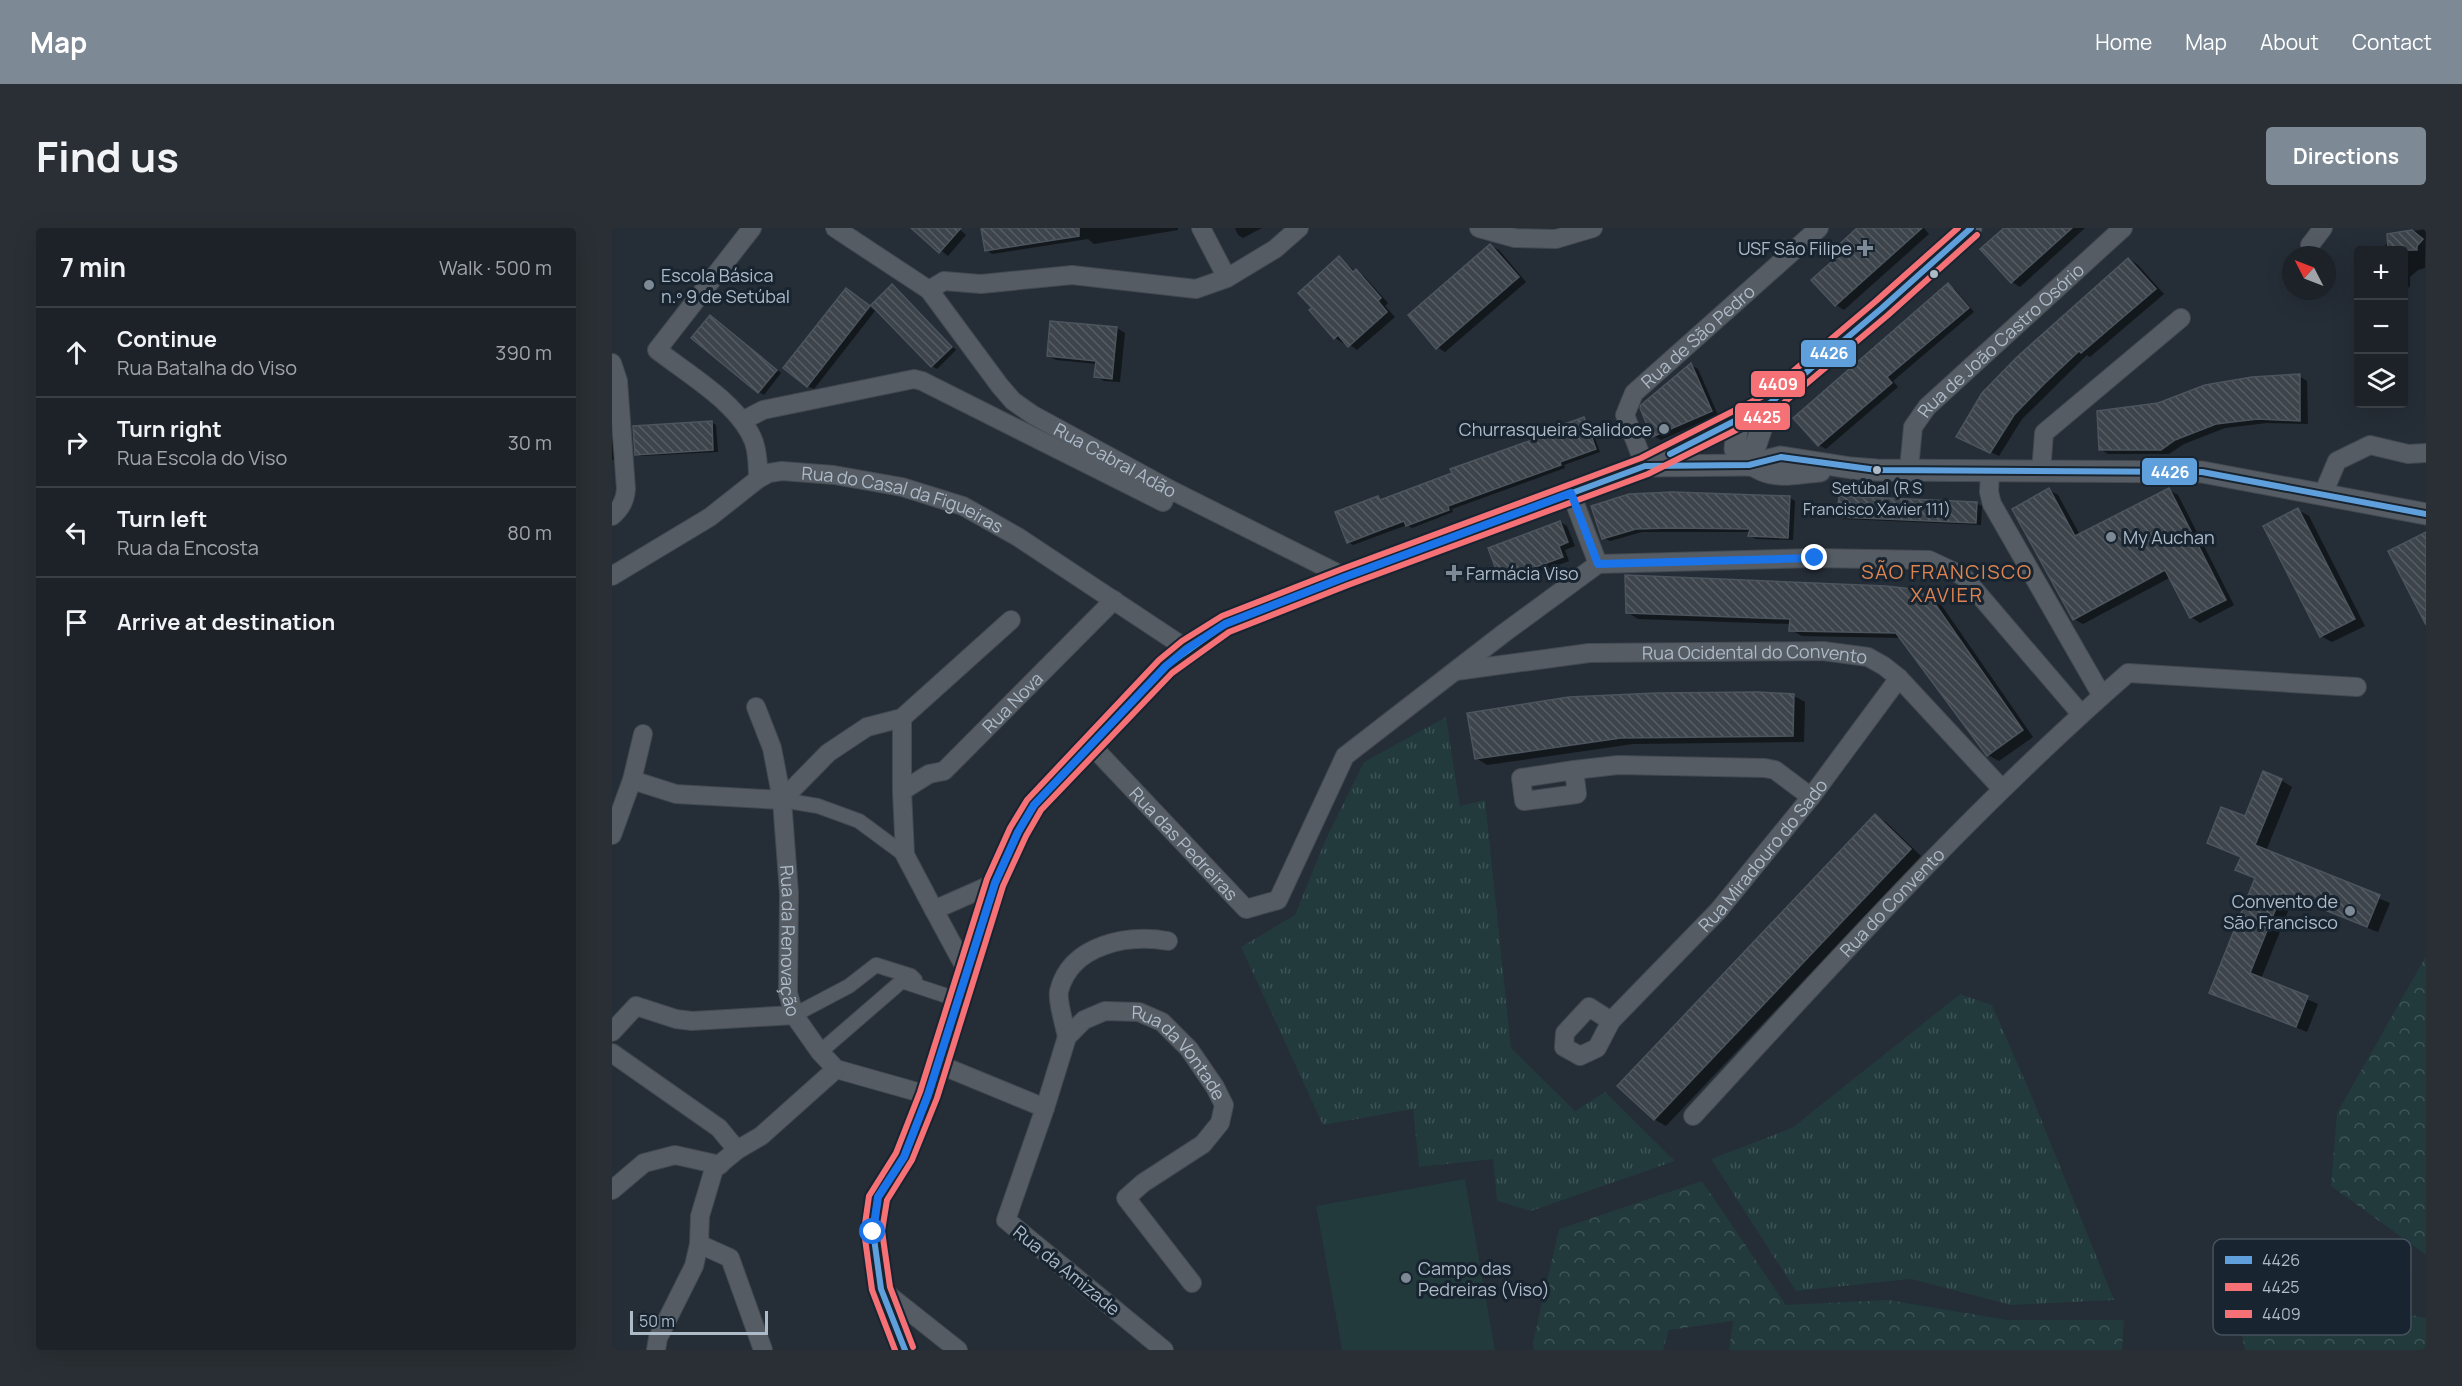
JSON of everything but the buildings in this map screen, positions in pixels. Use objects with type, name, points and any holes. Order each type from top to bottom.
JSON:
[{"type":"street","points":[[752,228],[657,350],[730,407],[742,420],[755,445],[758,479]]},
{"type":"street","points":[[835,228],[928,290],[944,281],[981,284],[1072,275],[1196,289],[1227,278],[1275,249],[1299,228]]},
{"type":"street","points":[[1201,228],[1227,278]]},
{"type":"street","points":[[1479,228],[1515,238],[1556,240],[1593,228]]},
{"type":"street","name":"Rua de São Pedro","points":[[1645,466],[1625,416],[1634,393],[1819,228]]},
{"type":"street","points":[[905,1350],[881,1289],[873,1232],[878,1197],[904,1157],[928,1095],[995,883],[1018,832],[1034,805],[1166,666],[1225,624],[1645,466],[1770,403],[1882,308],[1971,228]]},
{"type":"street","name":"Rua de João Castro Osório","points":[[1909,469],[1913,427],[1927,406],[2123,228]]},
{"type":"street","points":[[2310,245],[2323,228]]},
{"type":"street","name":"Rua Cabral Adão","points":[[928,290],[983,365],[1013,401],[1033,416],[1169,489],[1345,577]]},
{"type":"street","points":[[2041,472],[2044,433],[2181,318]]},
{"type":"street","points":[[612,363],[618,381],[626,489],[625,499],[620,509],[612,516]]},
{"type":"street","points":[[742,420],[763,410],[914,379],[1163,502],[1169,489]]},
{"type":"street","points":[[1749,465],[1770,403]]},
{"type":"street","points":[[1738,419],[1735,450],[1749,465]]},
{"type":"street","points":[[2323,494],[2337,461],[2370,445],[2408,454],[2426,453]]},
{"type":"street","points":[[1645,466],[1749,465],[1776,475],[1851,468],[1990,472],[2202,472],[2426,514]]},
{"type":"street","name":"Rua do Casal da Figueiras","points":[[612,576],[710,517],[769,473],[782,471],[834,475],[902,487],[963,506],[1018,537],[1187,649]]},
{"type":"street","points":[[1990,472],[1989,492],[1992,504],[2102,696]]},
{"type":"street","points":[[1571,493],[1598,564]]},
{"type":"street","points":[[1455,671],[1598,564],[1815,558],[1929,560],[1963,576],[2081,714]]},
{"type":"street","name":"Rua Nova","points":[[902,791],[929,774],[944,771],[1114,600]]},
{"type":"street","points":[[782,800],[828,753],[867,727],[902,718],[1011,620]]},
{"type":"street","name":"Rua Ocidental do Convento","points":[[1455,671],[1589,652],[1823,651],[1868,657],[1899,678],[2002,789]]},
{"type":"street","name":"Rua das Pedreiras","points":[[1092,746],[1246,909],[1278,900],[1345,756],[1455,671]]},
{"type":"street","name":"Rua do Convento","points":[[1693,1116],[1778,1023],[2002,789],[2128,673],[2357,687]]},
{"type":"street","name":"Rua Miradouro do Sado","points":[[1611,1021],[1718,911],[1811,797],[1899,678]]},
{"type":"street","name":"Rua da Renovação","points":[[756,708],[767,732],[782,800],[789,893],[788,993],[794,1015],[820,1052],[836,1069]]},
{"type":"street","points":[[902,718],[904,855]]},
{"type":"street","points":[[612,834],[632,780],[643,734]]},
{"type":"street","points":[[1574,770],[1618,765],[1765,768],[1775,771],[1811,797]]},
{"type":"street","points":[[632,780],[676,794],[782,800],[818,806],[859,821],[904,855],[968,973]]},
{"type":"street","points":[[934,910],[995,883]]},
{"type":"street","points":[[938,1064],[1045,1108],[1067,1037],[1059,992],[1069,969],[1092,949],[1117,941],[1148,938],[1168,941]]},
{"type":"street","points":[[612,1032],[636,1005],[676,1019],[692,1021],[794,1015],[841,990],[876,965],[911,976],[922,988]]},
{"type":"street","points":[[820,1052],[902,981],[959,1000]]},
{"type":"street","name":"Rua da Vontade","points":[[1067,1037],[1084,1020],[1105,1011],[1139,1012],[1162,1022],[1189,1049],[1215,1087],[1224,1105],[1220,1123],[1203,1144],[1143,1183],[1126,1198],[1192,1283]]},
{"type":"street","points":[[612,1053],[719,1128],[737,1150]]},
{"type":"street","points":[[656,1350],[658,1338],[694,1266],[699,1244],[700,1216],[714,1169],[737,1150],[761,1136],[836,1069],[928,1095]]},
{"type":"street","name":"Rua da Amizade","points":[[1045,1108],[1006,1220],[1164,1350]]},
{"type":"street","points":[[612,1190],[644,1163],[659,1158],[683,1155],[720,1165]]},
{"type":"street","points":[[699,1244],[730,1258],[763,1350]]},
{"type":"street","points":[[881,1289],[958,1350]]},
{"type":"green space","points":[[1446,717],[1460,806],[1485,800],[1511,1048],[1575,1111],[1605,1092],[1675,1161],[1531,1211],[1497,1201],[1493,1159],[1419,1167],[1413,1109],[1323,1125],[1241,947],[1295,915],[1325,841],[1364,762]]},
{"type":"green space","points":[[2426,956],[2426,1255],[2411,1244],[2411,1239],[2404,1239],[2331,1186],[2337,1113]]},
{"type":"green space","points":[[1960,994],[1992,1005],[2032,1097],[2114,1300],[2011,1305],[1911,1279],[1796,1291],[1711,1159],[1792,1128]]},
{"type":"green space","name":"Campo das Pedreiras (Viso)","points":[[1465,1179],[1495,1350],[1342,1350],[1316,1206]]},
{"type":"green space","points":[[1702,1181],[1786,1305],[1888,1300],[2008,1320],[2124,1320],[2122,1350],[1729,1350],[1733,1321],[1669,1330],[1663,1350],[1534,1350],[1533,1342],[1559,1229]]},
{"type":"green space","points":[[2411,1315],[2426,1318],[2426,1350],[2245,1350],[2242,1335],[2411,1335]]},
{"type":"transit line","name":"4409","points":[[895,1350],[872,1290],[864,1231],[869,1196],[896,1153],[920,1092],[987,879],[1010,828],[1027,800],[1159,660],[1182,641],[1222,616],[1641,458],[1765,395],[1958,228]]},
{"type":"transit line","name":"4426","points":[[1670,454],[1770,403],[1882,308],[1971,228]]},
{"type":"transit line","name":"4425","points":[[913,1347],[890,1287],[882,1231],[887,1200],[912,1160],[937,1098],[1003,886],[1041,810],[1172,673],[1229,632],[1348,585],[1648,474],[1774,411],[1888,315],[1977,235]]},
{"type":"transit line","name":"4426","points":[[905,1350],[881,1289],[873,1231],[878,1197],[904,1157],[928,1095],[995,883],[1018,832],[1034,805],[1166,666],[1225,624],[1645,466],[1749,465],[1781,457],[1877,470],[2202,472],[2426,514]]},
{"type":"place","name":"USF São Filipe","points":[[1865,248]]},
{"type":"place","name":"Escola Básica n.º 9 de Setúbal","points":[[649,285]]},
{"type":"place","name":"Churrasqueira Salidoce","points":[[1664,429]]},
{"type":"place","name":"Setúbal (R S Francisco Xavier 111)","points":[[1877,470]]},
{"type":"place","name":"My Auchan","points":[[2111,537]]},
{"type":"place","name":"Farmácia Viso","points":[[1454,573]]},
{"type":"place","name":"Convento de São Francisco","points":[[2350,911]]},
{"type":"place","name":"Campo das Pedreiras (Viso)","points":[[1406,1278]]},
{"type":"district","name":"SÃO FRANCISCO XAVIER","points":[[1947,582]]},
{"type":"route","points":[[873,1232],[878,1197],[904,1157],[928,1095],[995,883],[1018,832],[1034,805],[1166,666],[1187,649],[1225,624],[1571,493],[1598,564],[1815,558]]}]
